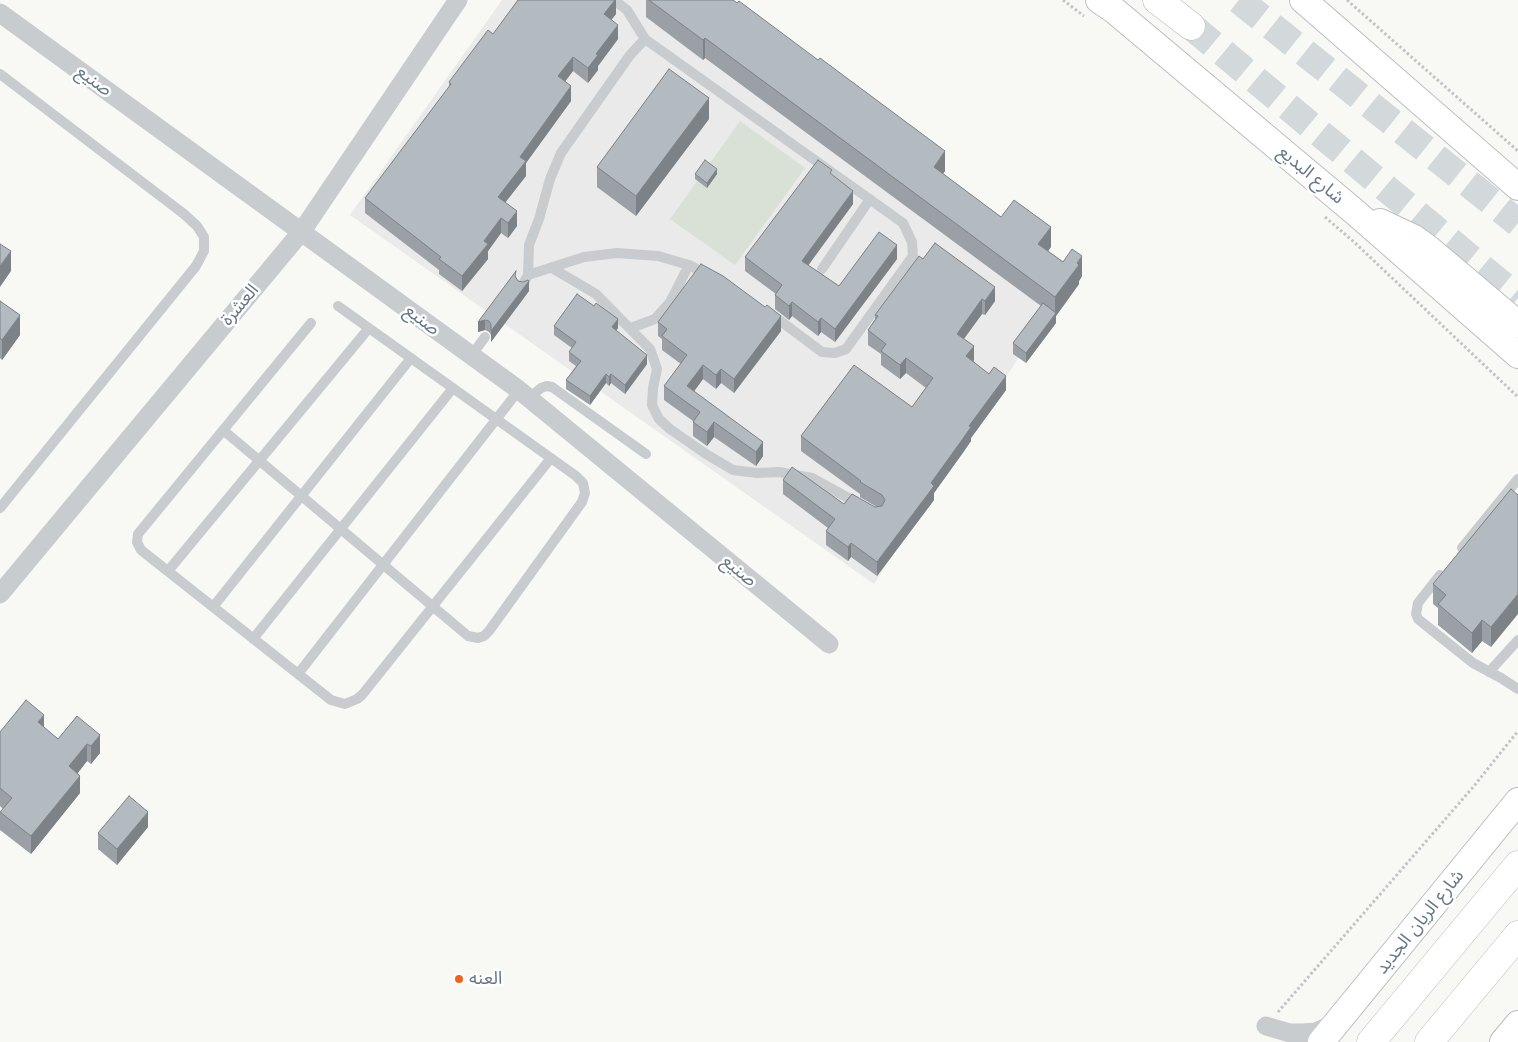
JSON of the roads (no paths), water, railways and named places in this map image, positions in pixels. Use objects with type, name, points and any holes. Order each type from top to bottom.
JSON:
[{"type":"highway","points":[[1157,0],[1191,26]]},
{"type":"highway","points":[[1371,1042],[1518,865]]},
{"type":"highway","points":[[1429,1042],[1518,935]]},
{"type":"highway","points":[[1444,1042],[1496,962]]},
{"type":"main road","points":[[1303,0],[1518,187]]},
{"type":"main road","name":"شارع البديع","points":[[1092,8],[1115,11],[1356,213],[1518,355]]},
{"type":"main road","points":[[1356,213],[1390,226],[1414,238],[1518,324]]},
{"type":"main road","name":"شارع الريان الجديد","points":[[1321,1042],[1518,801]]},
{"type":"main road","points":[[1503,1042],[1518,1024]]},
{"type":"street","name":"العشرة","points":[[0,594],[302,231],[458,0]]},
{"type":"street","name":"صنيع","points":[[0,14],[302,231],[524,394],[829,644]]},
{"type":"street","points":[[1276,1042],[1266,1026],[1284,1032],[1303,1033],[1316,1032],[1338,1022]]},
{"type":"lane","points":[[614,0],[627,10],[645,39],[903,224],[912,242],[913,256],[846,349],[835,353],[822,352],[760,306]]},
{"type":"lane","points":[[522,286],[528,275],[529,245],[539,219],[550,179],[561,153],[630,55],[645,39]]},
{"type":"lane","points":[[0,74],[184,214],[197,226],[204,237],[204,251],[196,266],[0,508]]},
{"type":"lane","points":[[822,269],[870,199]]},
{"type":"lane","points":[[528,275],[584,258],[617,253],[658,256],[689,265],[720,281]]},
{"type":"lane","points":[[631,328],[655,319],[670,302],[689,265]]},
{"type":"lane","points":[[552,268],[596,294],[650,349],[657,369],[652,404],[659,419],[670,429],[706,454],[734,470],[757,473],[779,472],[812,478],[870,510]]},
{"type":"lane","points":[[222,430],[468,636],[478,638],[484,636],[489,631],[584,498],[584,488],[580,479],[338,306]]},
{"type":"lane","points":[[311,323],[138,534],[137,542],[140,550],[331,700],[345,704],[357,700],[550,458]]},
{"type":"lane","points":[[168,571],[369,328]]},
{"type":"lane","points":[[471,356],[485,337]]},
{"type":"lane","points":[[213,607],[412,358]]},
{"type":"lane","points":[[298,674],[497,419],[524,394],[547,386],[552,387],[646,454]]},
{"type":"lane","points":[[253,639],[453,388]]},
{"type":"lane","points":[[1518,479],[1514,492],[1452,561],[1418,603],[1416,614],[1418,619],[1430,630],[1473,663],[1518,689]]},
{"type":"lane","points":[[1489,672],[1518,640]]},
{"type":"tunnel","points":[[1239,0],[1518,223]]},
{"type":"tunnel","points":[[1191,26],[1518,298]]},
{"type":"place","name":"العنه","points":[[459,979]]}]
